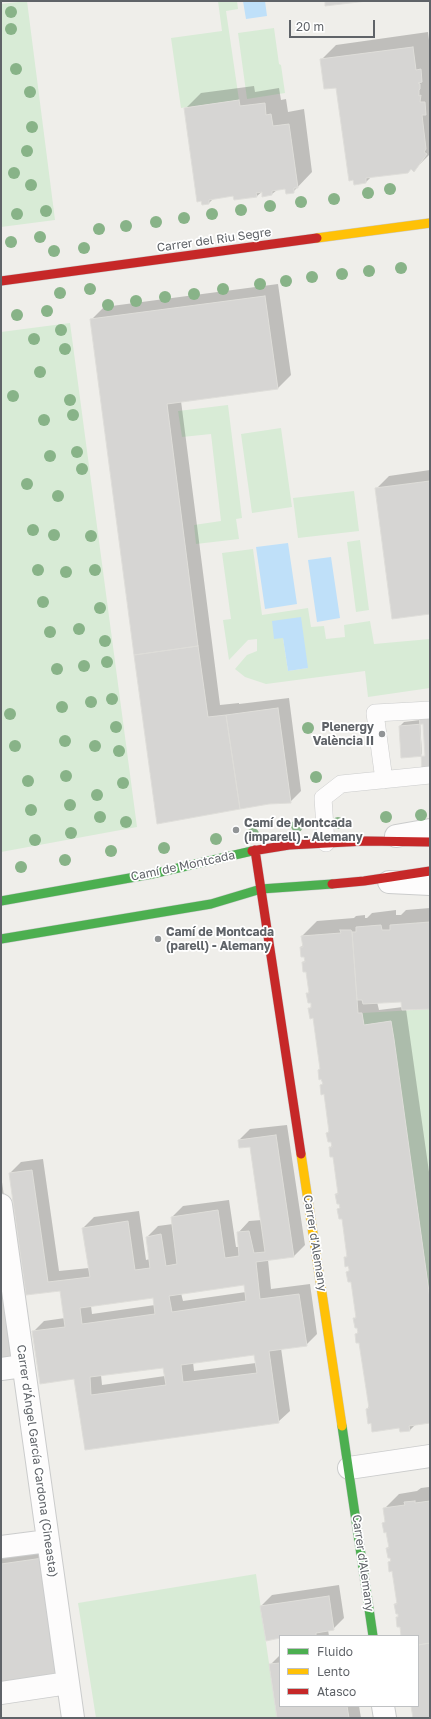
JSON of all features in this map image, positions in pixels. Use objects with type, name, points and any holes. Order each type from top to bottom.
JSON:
[{"type":"street","name":"Carrer del Riu Segre","points":[[1,281],[430,223]]},
{"type":"street","name":"Camí de Montcada","points":[[366,841],[430,830]]},
{"type":"street","name":"Camí de Montcada","points":[[1,901],[152,874],[255,850],[289,845],[366,841],[430,842]]},
{"type":"street","name":"Carrer d'Alemany","points":[[255,850],[349,1468],[373,1635]]},
{"type":"street","points":[[1,939],[211,904],[261,889],[364,881],[430,871]]},
{"type":"street","points":[[364,881],[430,884]]},
{"type":"street","name":"Carrer d'Ángel García Cardona (Cineasta)","points":[[1,1205],[73,1718]]},
{"type":"street","points":[[1,1369],[23,1366]]},
{"type":"street","points":[[349,1468],[430,1456]]},
{"type":"street","points":[[1,1547],[48,1541]]},
{"type":"street","points":[[1,1694],[68,1683]]},
{"type":"street","points":[[383,1707],[385,1718]]},
{"type":"lane","points":[[384,780],[375,713],[430,710]]},
{"type":"lane","points":[[326,843],[324,798],[341,784],[430,776]]},
{"type":"green space","points":[[27,1],[55,220],[1,227],[1,4]]},
{"type":"green space","points":[[218,1],[237,1],[238,9],[226,11],[239,100],[181,108],[171,38],[222,31]]},
{"type":"green space","points":[[274,28],[285,93],[247,99],[238,33]]},
{"type":"green space","points":[[70,323],[137,827],[1,852],[1,332]]},
{"type":"green space","points":[[228,405],[242,518],[236,519],[239,539],[196,544],[194,525],[221,521],[211,434],[182,437],[178,411]]},
{"type":"green space","points":[[281,428],[292,507],[252,513],[241,434]]},
{"type":"green space","points":[[354,491],[359,531],[298,538],[293,498]]},
{"type":"green space","points":[[360,540],[369,610],[356,612],[347,542]]},
{"type":"green space","points":[[253,549],[262,615],[308,608],[311,627],[324,626],[326,639],[345,637],[344,625],[370,621],[374,644],[430,639],[430,688],[368,697],[365,671],[266,684],[245,677],[235,669],[247,655],[257,651],[257,639],[248,640],[229,660],[223,620],[231,619],[222,553]],"holes":[[[283,638],[308,668],[288,671]]]},
{"type":"green space","points":[[430,1009],[430,1299],[391,1021],[364,1025],[362,1013]]},
{"type":"green space","points":[[256,1574],[277,1718],[96,1718],[78,1603]]},
{"type":"water","points":[[243,1],[265,1],[267,16],[246,19]]},
{"type":"water","points":[[288,543],[297,604],[265,609],[256,547]]},
{"type":"water","points":[[331,557],[340,618],[317,622],[308,560]]},
{"type":"water","points":[[301,617],[308,668],[288,671],[283,638],[274,639],[272,621]]},
{"type":"building","points":[[325,1],[367,1],[325,6]]},
{"type":"building","points":[[413,47],[416,70],[421,69],[422,82],[418,83],[420,84],[420,102],[425,102],[426,115],[422,115],[426,149],[424,152],[427,154],[414,172],[411,169],[408,173],[366,178],[366,183],[354,185],[353,180],[349,181],[336,88],[324,89],[320,59]]},
{"type":"building","points":[[239,100],[240,106],[265,103],[266,115],[271,114],[273,126],[289,124],[298,188],[294,188],[294,193],[286,194],[285,189],[272,191],[272,195],[262,197],[262,192],[256,193],[257,197],[234,200],[233,196],[209,200],[209,204],[202,205],[201,201],[197,202],[184,108]]},
{"type":"building","points":[[265,296],[278,389],[167,404],[198,646],[134,655],[90,319]]},
{"type":"building","points":[[430,481],[430,614],[392,619],[375,488]]},
{"type":"building","points":[[198,646],[208,717],[226,715],[240,809],[157,824],[134,655]]},
{"type":"building","points":[[430,707],[430,772],[422,772],[419,708]]},
{"type":"building","points":[[278,708],[291,803],[269,804],[240,809],[226,715]]},
{"type":"building","points":[[423,724],[425,756],[401,758],[399,726]]},
{"type":"building","points":[[430,922],[430,1009],[402,1010],[401,1002],[363,1004],[362,1000],[357,1000],[352,932],[356,932],[356,927],[381,925],[382,930],[390,930],[390,925]]},
{"type":"building","points":[[340,930],[351,930],[352,932],[358,1013],[362,1013],[364,1025],[391,1021],[394,1039],[430,1299],[430,1423],[409,1426],[410,1431],[400,1432],[399,1428],[372,1432],[371,1423],[368,1424],[366,1409],[369,1408],[359,1343],[356,1343],[355,1334],[358,1333],[357,1328],[355,1328],[353,1318],[356,1318],[351,1282],[348,1282],[346,1272],[349,1271],[349,1269],[348,1266],[345,1267],[344,1257],[347,1257],[342,1219],[339,1219],[337,1209],[340,1208],[339,1204],[337,1204],[335,1194],[338,1194],[333,1157],[330,1157],[329,1147],[332,1147],[331,1142],[328,1142],[326,1133],[329,1132],[324,1094],[321,1095],[320,1085],[323,1084],[321,1079],[319,1080],[318,1070],[320,1069],[313,1018],[310,1019],[308,1008],[311,1008],[311,1003],[308,1003],[306,993],[309,993],[306,972],[303,972],[302,962],[305,962],[304,957],[301,957],[300,947],[303,947],[301,936],[341,933]]},
{"type":"building","points":[[276,1135],[294,1257],[256,1262],[260,1299],[299,1294],[307,1346],[269,1351],[279,1423],[85,1450],[74,1379],[40,1384],[32,1331],[65,1327],[60,1291],[26,1295],[9,1173],[32,1170],[48,1282],[90,1277],[82,1228],[128,1221],[135,1270],[150,1268],[146,1237],[161,1234],[166,1266],[177,1264],[171,1217],[218,1210],[225,1258],[239,1256],[237,1232],[249,1231],[254,1253],[265,1252],[250,1147],[239,1148],[238,1140]],"holes":[[[244,1285],[246,1301],[172,1312],[169,1296]],[[153,1298],[155,1314],[82,1324],[80,1308]],[[254,1355],[257,1373],[183,1382],[181,1365]],[[163,1368],[166,1385],[91,1395],[90,1377]]]},
{"type":"building","points":[[1,1276],[13,1358],[1,1360]]},
{"type":"building","points":[[415,1501],[415,1503],[430,1501],[430,1643],[419,1645],[419,1635],[401,1635],[400,1627],[397,1627],[396,1617],[398,1617],[398,1614],[396,1614],[394,1604],[397,1604],[392,1571],[389,1572],[388,1562],[391,1561],[390,1558],[388,1558],[386,1548],[389,1548],[386,1532],[384,1533],[382,1523],[385,1522],[383,1508],[405,1505],[404,1502]]},
{"type":"building","points":[[43,1558],[59,1677],[1,1686],[1,1564]]},
{"type":"building","points":[[329,1596],[334,1630],[316,1633],[316,1635],[279,1635],[279,1638],[266,1641],[260,1606]]},
{"type":"building","points":[[430,1643],[430,1718],[413,1718],[411,1707],[419,1707],[419,1645]]},
{"type":"building","points":[[279,1663],[279,1707],[347,1707],[349,1718],[277,1718],[269,1664]]},
{"type":"traffic: fast","points":[[1,901],[152,874],[252,851]]},
{"type":"traffic: fast","points":[[1,939],[211,904],[261,889],[332,884]]},
{"type":"traffic: fast","points":[[342,1426],[373,1635]]},
{"type":"traffic: slow","points":[[317,238],[430,223]]},
{"type":"traffic: slow","points":[[301,1154],[342,1426]]},
{"type":"traffic: jam","points":[[1,281],[317,238]]},
{"type":"traffic: jam","points":[[252,851],[289,845],[366,841],[430,842]]},
{"type":"traffic: jam","points":[[255,850],[301,1154]]},
{"type":"traffic: jam","points":[[332,884],[364,881],[430,871]]},
{"type":"place","name":"Plenergy València II","points":[[382,734]]},
{"type":"place","name":"Camí de Montcada (imparell) - Alemany","points":[[236,830]]},
{"type":"place","name":"Camí de Montcada (parell) - Alemany","points":[[158,939]]}]
